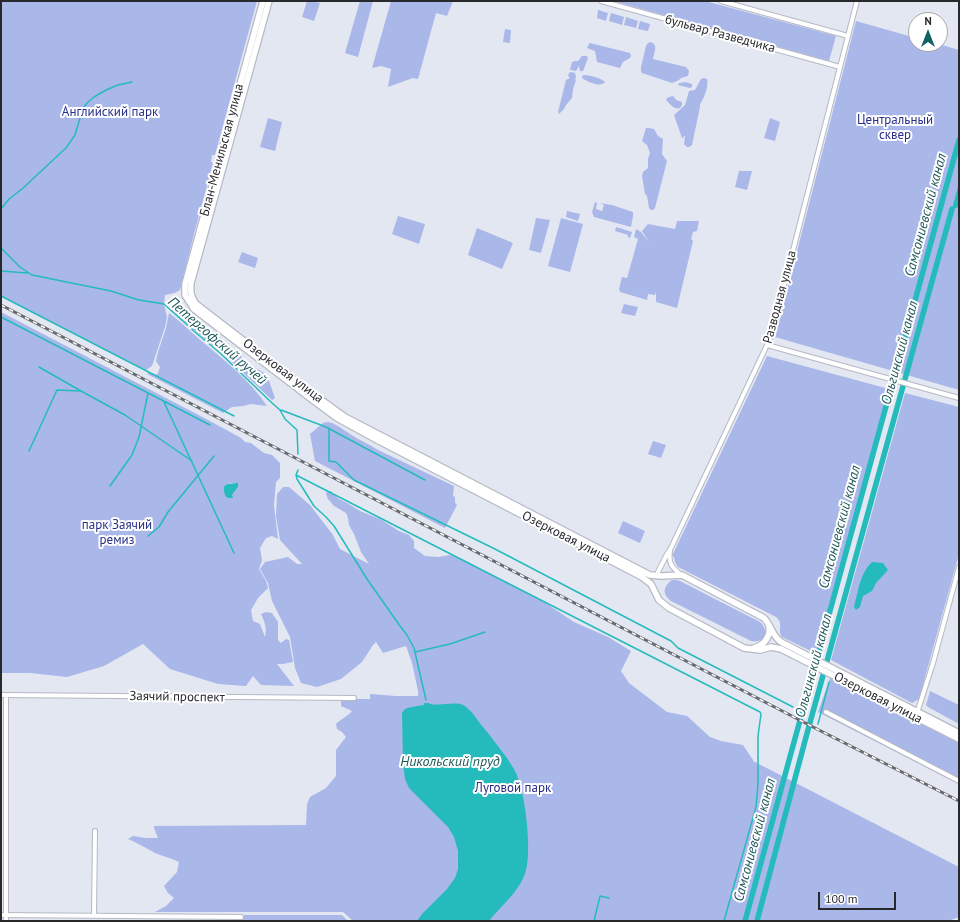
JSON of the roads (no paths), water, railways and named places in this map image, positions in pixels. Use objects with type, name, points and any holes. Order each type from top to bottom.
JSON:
[{"type":"street","name":"Блан-Менильская улица","points":[[189,298],[184,291],[185,284],[263,1]]},
{"type":"street","name":"Блан-Менильская улица","points":[[189,298],[191,283],[269,1]]},
{"type":"street","name":"бульвар Разведчика","points":[[600,1],[840,66]]},
{"type":"street","points":[[721,1],[848,36]]},
{"type":"street","name":"Разводная улица","points":[[656,576],[670,550],[768,345],[857,1]]},
{"type":"street","name":"Озерковая улица","points":[[189,298],[345,417],[650,575],[682,575]]},
{"type":"street","name":"Озерковая улица","points":[[189,298],[194,309],[204,318],[337,418],[642,577],[651,584],[659,600],[669,608],[739,646],[760,650],[768,647],[774,647],[808,659]]},
{"type":"street","points":[[768,345],[959,398]]},
{"type":"street","name":"Озерковая улица","points":[[670,550],[670,563],[682,575],[764,618],[768,622],[778,640],[808,659],[916,714],[959,739]]},
{"type":"street","points":[[916,714],[933,663],[959,566]]},
{"type":"street","points":[[651,584],[656,576]]},
{"type":"street","points":[[750,649],[766,640],[770,630],[768,622]]},
{"type":"street","name":"Заячий проспект","points":[[1,695],[354,698]]},
{"type":"street","points":[[6,695],[3,915],[6,921]]},
{"type":"street","points":[[826,712],[959,781]]},
{"type":"street","name":"Озерковая улица","points":[[916,714],[959,733]]},
{"type":"street","points":[[94,916],[95,831]]},
{"type":"street","points":[[3,915],[241,917]]},
{"type":"water","points":[[959,183],[959,207],[952,209]]},
{"type":"water","points":[[238,483],[238,487],[232,495],[233,498],[226,497],[224,490],[225,486]]},
{"type":"water","points":[[872,562],[883,563],[888,570],[876,583],[872,591],[863,596],[860,607],[856,610],[854,607],[862,577]]},
{"type":"water","name":"Никольский пруд","points":[[424,703],[456,703],[469,709],[503,753],[514,769],[518,778],[524,804],[528,833],[528,860],[526,870],[524,877],[516,891],[489,921],[417,921],[447,889],[455,878],[458,869],[458,851],[454,837],[448,827],[409,788],[405,779],[403,762],[402,713],[407,708],[424,705]]},
{"type":"waterway","points":[[1,209],[9,199],[22,189],[66,148],[75,135],[83,108],[88,102],[106,90],[118,85],[132,82]]},
{"type":"waterway","name":"Самсониевский канал","points":[[745,921],[959,140]]},
{"type":"waterway","name":"Ольгинский канал","points":[[757,921],[806,737],[952,209]]},
{"type":"waterway","name":"Петергофский ручей","points":[[1,248],[20,267],[32,275],[111,291],[139,300],[164,304],[220,353],[280,410],[285,419],[297,430],[298,454]]},
{"type":"waterway","points":[[1,271],[27,273]]},
{"type":"waterway","points":[[1,296],[234,416]]},
{"type":"waterway","points":[[1,317],[210,425]]},
{"type":"waterway","points":[[39,367],[125,415],[192,461]]},
{"type":"waterway","points":[[29,451],[57,390],[80,391]]},
{"type":"waterway","points":[[110,486],[132,455],[139,437],[148,393]]},
{"type":"waterway","points":[[164,402],[234,553]]},
{"type":"waterway","points":[[281,410],[326,427],[425,480]]},
{"type":"waterway","points":[[329,428],[329,461],[336,462],[354,480],[495,549],[671,641],[678,648],[793,707]]},
{"type":"waterway","points":[[148,536],[159,527],[168,512],[214,456]]},
{"type":"waterway","name":"Петергофский ручей","points":[[298,470],[296,475],[297,479],[314,506],[334,526],[367,579],[407,635],[414,648],[426,700]]},
{"type":"waterway","points":[[296,475],[760,712],[756,807],[724,921]]},
{"type":"waterway","points":[[415,652],[450,644],[485,632]]},
{"type":"waterway","points":[[818,724],[829,682]]},
{"type":"waterway","points":[[594,921],[600,896],[609,898]]},
{"type":"railway","points":[[1,305],[813,727],[959,801]]},
{"type":"park label","name":"Английский парк","points":[[110,112]]},
{"type":"park label","name":"Центральный сквер","points":[[895,128]]},
{"type":"park label","name":"парк Заячий ремиз","points":[[117,532]]},
{"type":"park label","name":"Луговой парк","points":[[513,788]]}]
